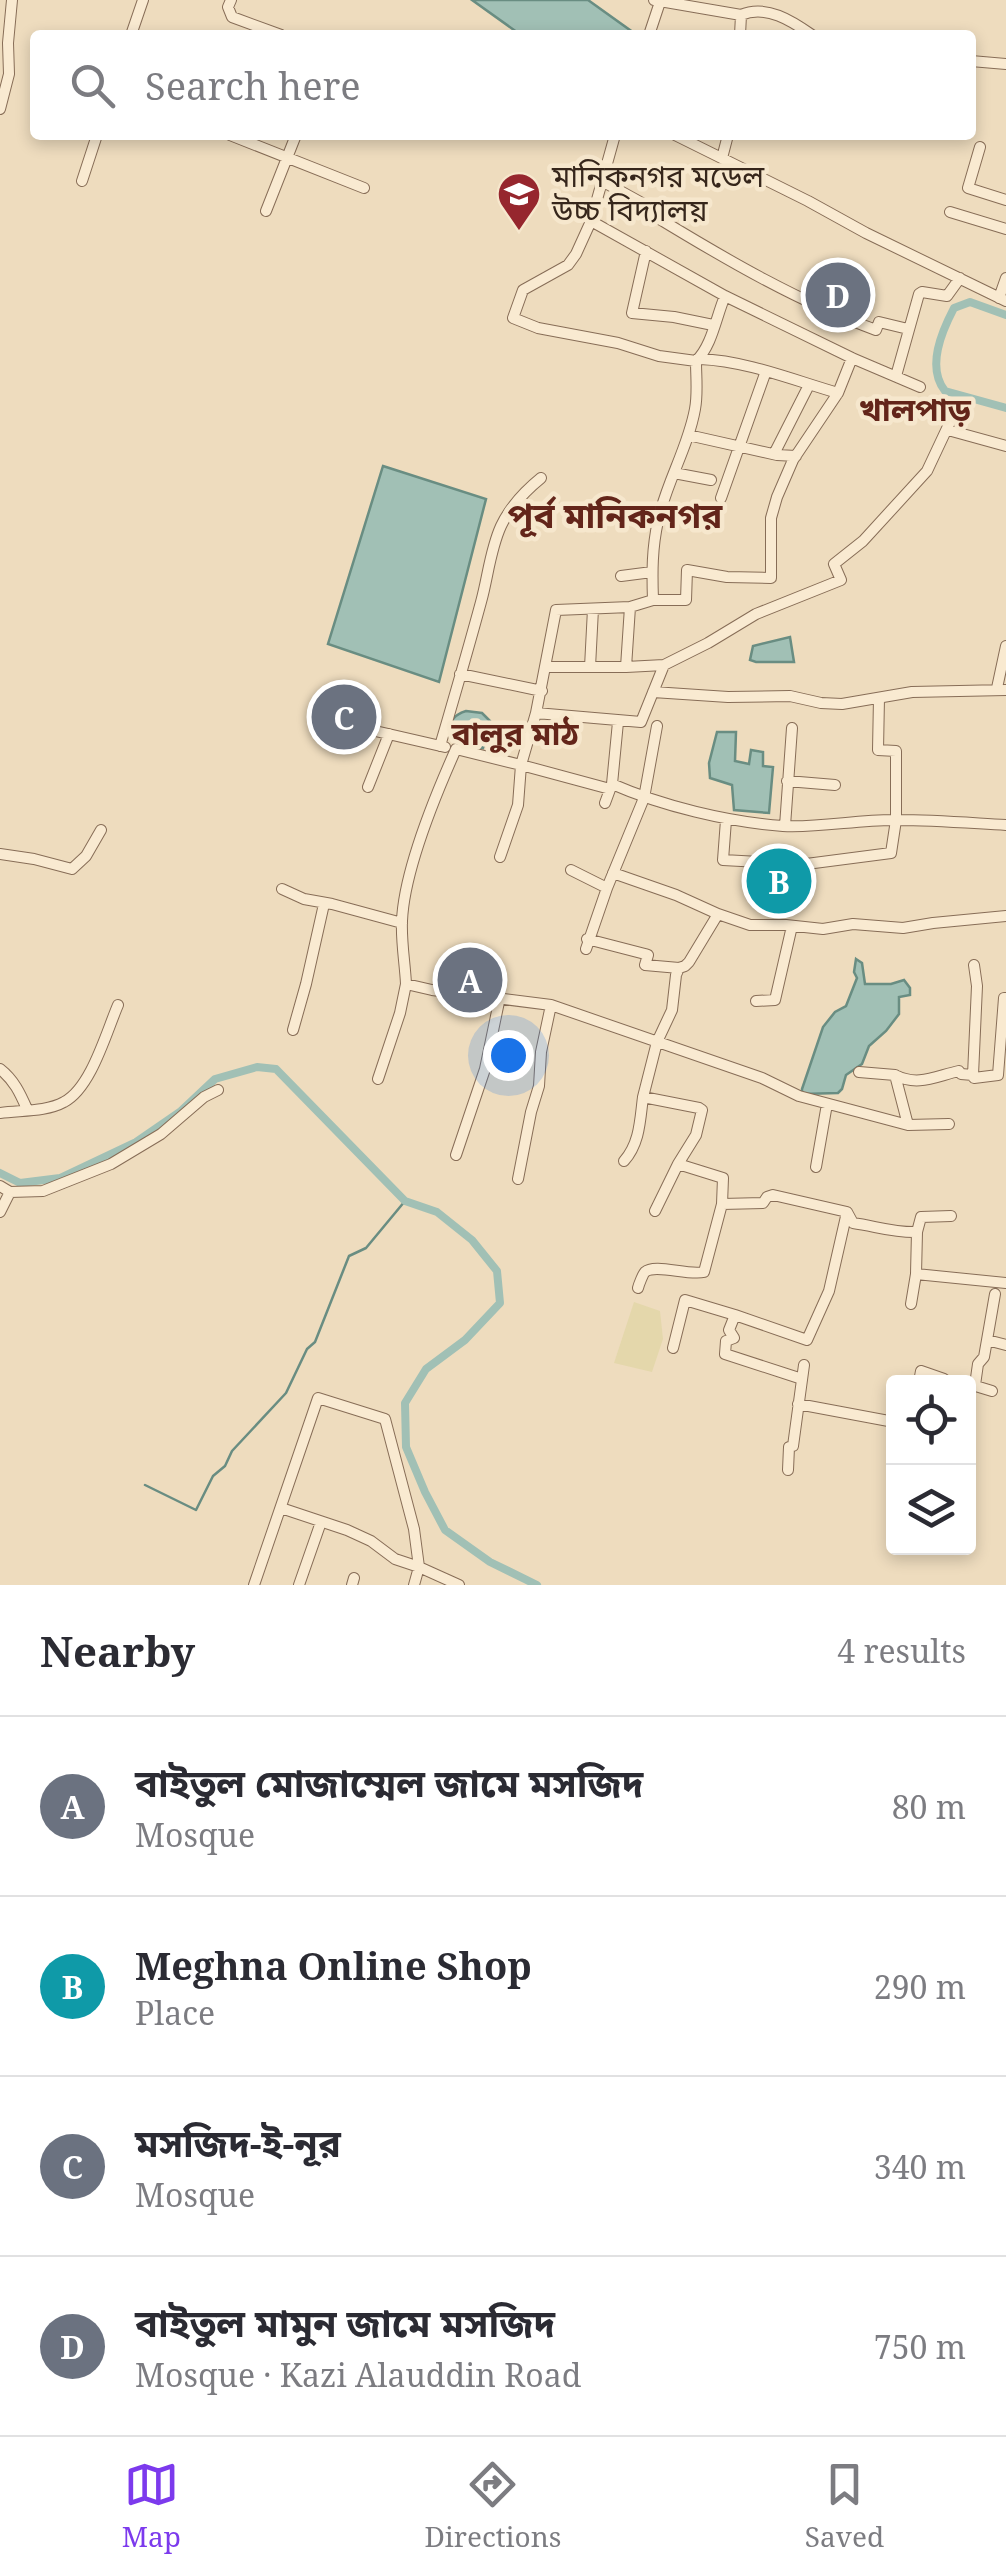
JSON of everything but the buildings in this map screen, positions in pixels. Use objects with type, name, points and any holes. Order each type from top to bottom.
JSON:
[{"type":"street","points":[[0,109],[9,74],[12,0]]},
{"type":"street","points":[[133,30],[142,0]]},
{"type":"street","points":[[231,0],[228,7],[232,17],[267,30]]},
{"type":"street","points":[[651,29],[657,1],[706,4],[742,15],[778,14],[804,30]]},
{"type":"street","points":[[740,30],[742,15]]},
{"type":"street","points":[[976,62],[1006,64]]},
{"type":"street","points":[[82,181],[94,140]]},
{"type":"street","points":[[244,140],[364,188]]},
{"type":"street","points":[[266,211],[294,140]]},
{"type":"street","points":[[613,140],[591,221],[576,254],[568,265],[523,290],[514,320],[660,356],[714,360],[766,371],[838,393]]},
{"type":"street","points":[[686,140],[1003,300],[1006,278]]},
{"type":"street","points":[[722,158],[727,140]]},
{"type":"street","points":[[980,147],[968,188],[1006,200]]},
{"type":"street","points":[[602,181],[660,212],[658,218],[725,259],[794,293],[876,330],[879,322],[908,330]]},
{"type":"street","points":[[950,212],[1006,229]]},
{"type":"street","points":[[591,221],[724,296],[920,387]]},
{"type":"street","points":[[646,251],[632,314],[713,325]]},
{"type":"street","points":[[896,376],[919,294],[947,296],[960,278]]},
{"type":"street","points":[[653,600],[651,556],[658,519],[696,407],[698,360],[724,296]]},
{"type":"street","points":[[500,857],[518,805],[521,765],[542,691],[556,610],[686,600],[687,570],[727,578],[772,578],[771,518],[796,456],[838,393],[852,358]]},
{"type":"street","points":[[721,498],[766,371]]},
{"type":"street","points":[[774,454],[809,384]]},
{"type":"street","points":[[547,667],[664,665],[756,614],[842,580],[834,564],[863,541],[926,471],[958,405]]},
{"type":"street","points":[[948,430],[1006,446]]},
{"type":"street","points":[[688,435],[796,456]]},
{"type":"street","points":[[674,473],[711,480]]},
{"type":"street","points":[[440,746],[494,545],[502,524],[527,489],[541,478]]},
{"type":"street","points":[[621,576],[652,572]]},
{"type":"street","points":[[626,667],[630,607]]},
{"type":"street","points":[[590,667],[593,609]]},
{"type":"street","points":[[652,692],[790,696],[842,704],[912,692],[1001,689],[1006,646]]},
{"type":"street","points":[[536,713],[640,722],[664,665]]},
{"type":"street","points":[[460,674],[542,691]]},
{"type":"street","points":[[726,820],[723,860],[791,866],[891,854],[896,820],[896,751],[878,750],[879,698]]},
{"type":"street","points":[[336,722],[611,787],[726,820],[785,826],[896,820],[1006,825]]},
{"type":"street","points":[[605,803],[611,787],[618,722]]},
{"type":"street","points":[[658,726],[644,798],[586,944],[646,954],[645,965],[679,968],[689,962],[718,914]]},
{"type":"street","points":[[785,826],[792,728]]},
{"type":"street","points":[[368,787],[389,734]]},
{"type":"street","points":[[378,1079],[406,984],[402,923],[405,892],[456,750]]},
{"type":"street","points":[[788,781],[835,785]]},
{"type":"street","points":[[0,854],[72,869],[86,856],[102,830]]},
{"type":"street","points":[[572,870],[607,888]]},
{"type":"street","points":[[613,873],[750,925],[823,928],[853,924],[903,928],[1006,916]]},
{"type":"street","points":[[282,889],[304,899],[402,923]]},
{"type":"street","points":[[292,1030],[324,904]]},
{"type":"street","points":[[756,1001],[774,1000],[792,926]]},
{"type":"street","points":[[972,1075],[977,986],[974,965]]},
{"type":"street","points":[[624,1161],[632,1152],[639,1131],[643,1097],[657,1042],[672,1010],[679,968]]},
{"type":"street","points":[[406,984],[551,1005],[762,1078],[799,1096],[908,1126],[949,1124]]},
{"type":"street","points":[[456,1154],[485,1069],[500,997]]},
{"type":"street","points":[[859,1072],[921,1081],[959,1072],[974,1078],[998,1075],[1006,998]]},
{"type":"street","points":[[0,1113],[65,1102],[91,1073],[118,1005]]},
{"type":"street","points":[[518,1179],[539,1086],[551,1005]]},
{"type":"street","points":[[0,1069],[19,1090],[26,1109]]},
{"type":"street","points":[[896,1075],[908,1126]]},
{"type":"street","points":[[0,1212],[5,1189],[43,1191],[111,1164],[161,1134],[204,1096],[218,1090]]},
{"type":"street","points":[[643,1097],[702,1110],[696,1135],[655,1211]]},
{"type":"street","points":[[816,1167],[827,1104]]},
{"type":"street","points":[[638,1288],[644,1274],[652,1268],[693,1275],[706,1269],[722,1204],[723,1178],[678,1164]]},
{"type":"street","points":[[722,1204],[763,1203],[773,1195],[847,1212],[853,1223],[891,1232],[917,1232]]},
{"type":"street","points":[[685,1300],[806,1340],[828,1290],[847,1212]]},
{"type":"street","points":[[911,1304],[921,1217],[951,1216]]},
{"type":"street","points":[[916,1274],[1006,1284]]},
{"type":"street","points":[[673,1348],[693,1275]]},
{"type":"street","points":[[975,1375],[984,1356],[995,1294]]},
{"type":"street","points":[[735,1315],[729,1330],[734,1338],[726,1341],[725,1354],[802,1379]]},
{"type":"street","points":[[987,1340],[1006,1345]]},
{"type":"street","points":[[788,1470],[804,1366]]},
{"type":"street","points":[[976,1385],[992,1391]]},
{"type":"street","points":[[254,1585],[318,1398],[385,1419],[414,1530],[419,1567],[414,1585]]},
{"type":"street","points":[[798,1404],[886,1420]]},
{"type":"street","points":[[281,1508],[348,1530],[395,1559],[459,1585]]},
{"type":"street","points":[[299,1585],[320,1522]]},
{"type":"shaded area","points":[[634,1302],[660,1311],[663,1339],[652,1372],[614,1363]]},
{"type":"water","points":[[472,0],[588,0],[630,30],[514,30]]},
{"type":"water","points":[[383,466],[486,499],[439,682],[328,644]]},
{"type":"water","points":[[790,637],[794,662],[750,660],[753,646]]},
{"type":"water","points":[[466,711],[482,713],[490,721],[483,748],[462,745],[450,737],[452,721]]},
{"type":"water","points":[[717,732],[736,732],[735,761],[749,764],[751,750],[763,752],[763,766],[773,767],[769,813],[734,810],[732,785],[710,778],[709,763]]},
{"type":"water","points":[[856,959],[862,963],[865,984],[904,980],[910,995],[899,997],[899,1014],[869,1046],[862,1064],[846,1075],[838,1093],[802,1094],[823,1027],[846,1006],[857,978]]},
{"type":"waterway","points":[[1006,315],[970,302],[954,308],[936,360],[945,391],[1006,408]]},
{"type":"waterway","points":[[0,1173],[20,1183],[60,1178],[136,1142],[181,1111],[215,1079],[257,1067],[276,1069],[405,1201],[437,1212],[472,1240],[497,1271],[500,1303],[465,1340],[426,1369],[405,1403],[406,1447],[445,1530],[490,1562],[537,1585]]},
{"type":"waterway","points":[[145,1485],[196,1510],[213,1476],[225,1466],[232,1451],[286,1393],[307,1349],[315,1342],[349,1256],[366,1248],[405,1201]]},
{"type":"place","name":"মানিকনগর মডেল উচ্চ বিদ্যালয়","points":[[519,232]]},
{"type":"place","name":"বাইতুল মামুন জামে মসজিদ","points":[[838,295]]},
{"type":"place","name":"মসজিদ-ই-নূর","points":[[344,717]]},
{"type":"place","name":"Meghna Online Shop","points":[[779,881]]},
{"type":"place","name":"বাইতুল মোজাম্মেল জামে মসজিদ","points":[[470,980]]},
{"type":"district","name":"খালপাড়","points":[[915,410]]},
{"type":"district","name":"পূর্ব মানিকনগর","points":[[615,516]]},
{"type":"district","name":"বালুর মাঠ","points":[[515,734]]}]
